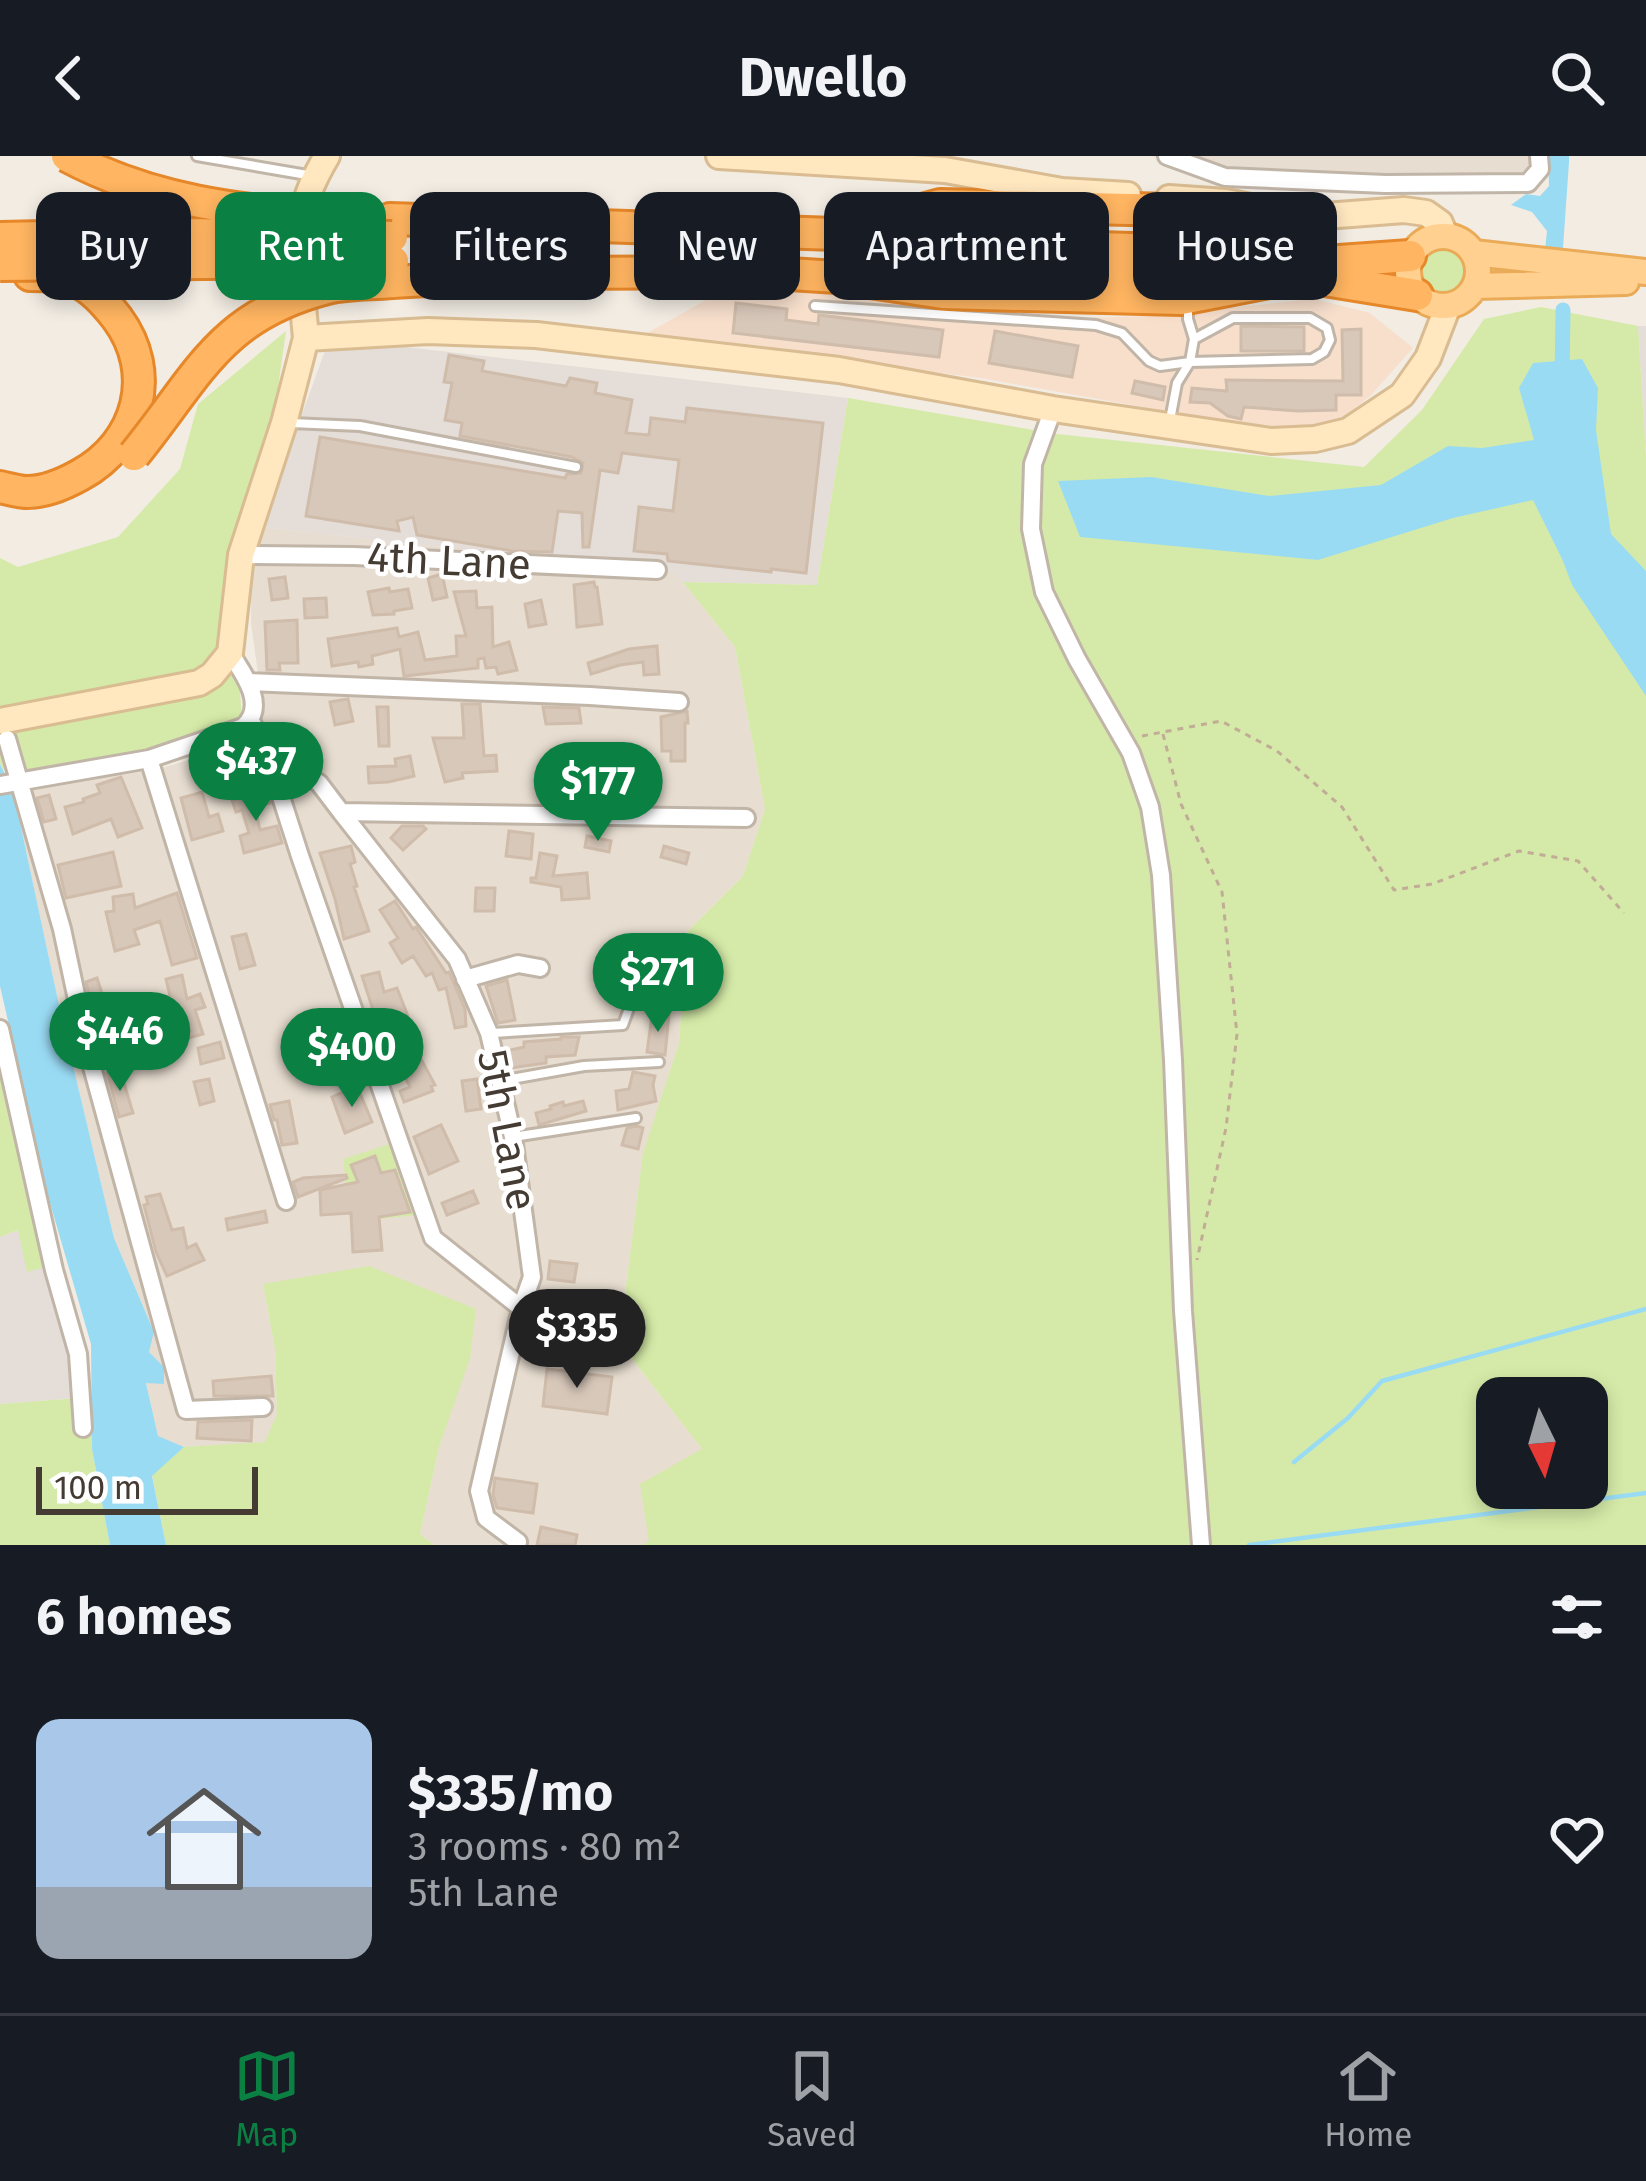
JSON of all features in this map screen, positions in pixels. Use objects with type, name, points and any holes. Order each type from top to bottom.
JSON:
[{"type":"highway","points":[[67,156],[188,202],[289,214],[392,250]]},
{"type":"highway","points":[[0,238],[178,234],[392,250],[547,273],[759,272],[838,277],[943,293],[1133,297]]},
{"type":"highway","points":[[0,270],[392,250],[824,246]]},
{"type":"highway","points":[[0,502],[21,507],[64,502],[102,484],[134,455],[186,384],[242,326],[267,309],[330,287],[392,250]]},
{"type":"highway","points":[[1337,265],[1410,256]]},
{"type":"highway","points":[[0,270],[76,281],[104,302],[128,333],[140,373],[136,409],[119,446],[91,470],[61,486],[27,492],[0,487]]},
{"type":"highway","points":[[1337,278],[1417,295]]},
{"type":"main road","points":[[1445,236],[1466,244],[1478,264],[1475,286],[1468,296],[1448,306],[1426,302],[1408,276],[1410,256],[1425,240],[1445,236]]},
{"type":"main road","points":[[1474,253],[1646,272]]},
{"type":"main road","points":[[1475,286],[1646,281]]},
{"type":"street","points":[[719,156],[945,170],[1062,191],[1226,202],[1309,215],[1404,209],[1426,213],[1439,223],[1445,236]]},
{"type":"street","points":[[1167,156],[1225,178],[1384,184],[1528,183],[1540,169],[1539,156]]},
{"type":"street","points":[[263,1407],[186,1410],[89,1056],[62,929],[8,784],[3,730],[27,716],[199,683],[230,653],[241,555],[306,338],[297,246],[303,206],[321,166]]},
{"type":"street","points":[[306,338],[428,331],[536,335],[839,370],[1169,428],[1270,441],[1315,440],[1348,431],[1402,395],[1428,358],[1448,306]]},
{"type":"street","points":[[1054,409],[1033,464],[1031,529],[1044,592],[1131,753],[1150,807],[1161,875],[1183,1311],[1201,1545]]},
{"type":"street","name":"4th Lane","points":[[241,555],[657,570]]},
{"type":"street","points":[[8,784],[149,759],[211,740],[251,721],[250,682],[230,653]]},
{"type":"street","points":[[250,682],[679,703]]},
{"type":"street","points":[[251,721],[266,750],[433,1238],[521,1308]]},
{"type":"street","name":"5th Lane","points":[[266,750],[319,783],[457,959],[489,1033],[513,1137],[532,1276],[479,1491],[485,1518],[518,1542]]},
{"type":"street","points":[[149,759],[286,1201]]},
{"type":"street","points":[[341,812],[746,818]]},
{"type":"street","points":[[465,979],[518,964],[540,968]]},
{"type":"street","points":[[0,1029],[54,1270],[78,1354],[83,1428]]},
{"type":"lane","points":[[197,156],[321,166]]},
{"type":"lane","points":[[1169,428],[1177,383],[1190,362],[1194,339],[1188,300]]},
{"type":"lane","points":[[815,306],[1096,325],[1122,333],[1149,362],[1160,366],[1312,359],[1324,352],[1330,340],[1327,328],[1310,318],[1233,318],[1194,339]]},
{"type":"lane","points":[[284,423],[359,426],[576,467]]},
{"type":"lane","points":[[489,1033],[623,1025],[645,964]]},
{"type":"lane","points":[[500,1081],[584,1066],[659,1062]]},
{"type":"lane","points":[[513,1137],[636,1118]]},
{"type":"path","points":[[1123,740],[1221,721],[1276,751],[1342,807],[1394,890],[1432,884],[1519,850],[1578,861],[1624,913]]},
{"type":"path","points":[[1162,732],[1181,804],[1222,892],[1237,1034],[1226,1128],[1194,1270]]},
{"type":"shaded area","points":[[1152,156],[1546,156],[1547,170],[1542,182],[1530,189],[1224,184]]},
{"type":"shaded area","points":[[800,292],[824,294],[824,300],[881,300],[1080,318],[1318,300],[1370,313],[1413,348],[1346,416],[1302,429],[1254,427],[981,378],[642,336],[706,300],[800,300]]},
{"type":"shaded area","points":[[1638,326],[1646,326],[1646,458]]},
{"type":"shaded area","points":[[405,347],[848,398],[817,585],[683,582],[669,569],[261,527],[325,351]]},
{"type":"shaded area","points":[[261,527],[669,569],[735,647],[765,809],[743,876],[687,932],[679,1043],[643,1154],[619,1342],[702,1449],[643,1545],[434,1545],[420,1534],[439,1447],[263,1284],[275,1349],[277,1414],[265,1443],[184,1447],[158,1437],[146,1382],[154,1332],[114,1238],[13,790],[155,770],[225,749],[256,733],[262,702],[251,623],[251,573]]},
{"type":"shaded area","points":[[18,1230],[48,1266],[71,1357],[76,1398],[0,1404],[0,1237]]},
{"type":"green space","points":[[1444,249],[1459,256],[1466,271],[1459,286],[1444,293],[1429,286],[1422,271],[1429,256]]},
{"type":"green space","points":[[1541,307],[1638,326],[1646,458],[1646,1545],[643,1545],[649,1541],[640,1484],[702,1449],[619,1342],[643,1153],[679,1043],[687,932],[743,876],[765,809],[735,647],[683,582],[817,585],[848,398],[1057,434],[1364,467],[1422,410],[1484,319]]},
{"type":"green space","points":[[286,331],[277,394],[231,570],[242,719],[144,755],[7,776],[0,763],[0,558],[18,567],[118,537],[180,469],[198,404]]},
{"type":"green space","points":[[0,1058],[48,1266],[27,1272],[18,1230],[0,1237]]},
{"type":"green space","points":[[396,1142],[417,1215],[351,1222],[343,1159]]},
{"type":"green space","points":[[369,1266],[476,1309],[470,1358],[439,1447],[420,1534],[434,1545],[166,1545],[152,1475],[184,1447],[265,1442],[277,1414],[275,1349],[263,1284]]},
{"type":"green space","points":[[92,1397],[92,1449],[110,1545],[0,1545],[0,1404]]},
{"type":"water","points":[[1548,156],[1569,156],[1569,162],[1563,248],[1545,250],[1547,231],[1532,212],[1511,205],[1526,194],[1540,196],[1549,186]]},
{"type":"water","points":[[1582,359],[1598,388],[1596,430],[1611,534],[1646,571],[1646,696],[1572,585],[1533,500],[1453,518],[1318,560],[1080,537],[1058,481],[1151,477],[1269,496],[1381,485],[1448,446],[1482,448],[1534,440],[1519,388],[1533,363]]},
{"type":"water","points":[[0,764],[13,790],[114,1238],[154,1332],[149,1352],[164,1367],[164,1384],[146,1383],[158,1436],[184,1447],[152,1476],[166,1545],[110,1545],[92,1449],[91,1344],[48,1196],[0,986]]},
{"type":"building","points":[[736,303],[787,309],[786,320],[818,324],[819,315],[943,330],[939,357],[733,333]]},
{"type":"building","points":[[1241,326],[1304,327],[1304,351],[1241,351]]},
{"type":"building","points":[[1361,329],[1361,395],[1336,395],[1336,410],[1244,407],[1241,419],[1210,403],[1190,402],[1192,388],[1227,391],[1226,380],[1343,381],[1342,330]]},
{"type":"building","points":[[995,331],[1078,346],[1072,377],[989,363]]},
{"type":"building","points":[[449,355],[484,361],[482,371],[566,386],[570,378],[597,383],[595,393],[632,400],[626,433],[649,435],[651,418],[685,422],[687,408],[823,423],[806,573],[668,561],[667,554],[634,551],[639,507],[673,511],[679,460],[622,453],[618,473],[600,470],[589,547],[583,547],[582,513],[558,511],[552,552],[513,551],[417,535],[413,517],[397,521],[399,531],[306,516],[320,437],[565,478],[581,473],[583,463],[572,457],[460,436],[462,423],[445,420],[452,383],[444,382]]},
{"type":"building","points":[[1135,381],[1165,387],[1163,400],[1132,393]]},
{"type":"building","points":[[442,574],[447,597],[433,600],[428,578]]},
{"type":"building","points":[[285,577],[288,598],[272,600],[269,579]]},
{"type":"building","points":[[594,582],[602,624],[577,627],[574,585]]},
{"type":"building","points":[[389,588],[390,592],[408,589],[412,608],[373,615],[368,592]]},
{"type":"building","points":[[476,591],[477,608],[492,607],[493,647],[509,642],[517,670],[498,674],[496,667],[486,668],[484,658],[478,659],[478,668],[404,676],[400,649],[372,656],[373,664],[332,666],[328,639],[397,628],[399,637],[418,632],[425,660],[457,656],[456,636],[466,636],[454,592]]},
{"type":"building","points":[[326,598],[327,617],[305,618],[304,599]]},
{"type":"building","points":[[541,600],[546,624],[529,627],[525,604]]},
{"type":"building","points":[[297,620],[298,663],[279,663],[280,670],[267,670],[265,622]]},
{"type":"building","points":[[657,646],[659,674],[644,675],[643,662],[591,674],[588,663],[629,649]]},
{"type":"building","points":[[348,699],[353,721],[335,725],[330,702]]},
{"type":"building","points":[[462,704],[480,704],[484,756],[496,755],[497,771],[462,773],[463,778],[445,782],[433,738],[464,738]]},
{"type":"building","points":[[377,707],[388,707],[389,746],[379,746]]},
{"type":"building","points":[[543,707],[579,708],[581,723],[546,724]]},
{"type":"building","points":[[687,711],[685,761],[671,761],[671,751],[662,751],[661,717]]},
{"type":"building","points":[[250,747],[259,769],[244,772],[239,750]]},
{"type":"building","points":[[410,756],[414,776],[369,783],[368,767],[396,766],[395,759]]},
{"type":"building","points":[[567,757],[572,770],[590,767],[591,771],[552,787],[553,795],[541,797],[538,775],[559,772],[555,763]]},
{"type":"building","points":[[121,777],[142,828],[118,837],[111,819],[73,834],[65,807],[84,802],[100,793],[97,785]]},
{"type":"building","points":[[266,791],[270,803],[255,807],[260,830],[277,826],[282,843],[244,853],[240,836],[249,833],[242,810],[236,812],[232,800]]},
{"type":"building","points":[[202,792],[209,817],[218,814],[223,831],[192,840],[181,798]]},
{"type":"building","points":[[49,795],[56,819],[44,822],[37,798]]},
{"type":"building","points":[[402,826],[426,829],[403,850],[391,838]]},
{"type":"building","points":[[509,831],[533,834],[531,859],[506,856]]},
{"type":"building","points":[[587,836],[611,841],[609,852],[585,847]]},
{"type":"building","points":[[351,846],[354,887],[369,931],[344,939],[320,853]]},
{"type":"building","points":[[664,846],[689,853],[686,864],[661,857]]},
{"type":"building","points":[[113,852],[121,886],[66,898],[58,865]]},
{"type":"building","points":[[540,853],[557,856],[553,876],[587,873],[589,898],[562,900],[561,887],[531,882]]},
{"type":"building","points":[[476,888],[495,888],[494,911],[475,911]]},
{"type":"building","points":[[177,893],[197,958],[172,965],[160,921],[134,930],[139,944],[115,951],[106,912],[114,911],[113,897],[133,894],[135,908]]},
{"type":"building","points":[[395,901],[449,972],[465,1009],[466,1026],[455,1028],[446,988],[439,990],[432,973],[426,976],[413,956],[402,963],[390,943],[398,938],[380,910]]},
{"type":"building","points":[[246,934],[255,965],[240,969],[232,937]]},
{"type":"building","points":[[379,972],[384,992],[397,988],[414,1032],[400,1037],[406,1053],[384,1058],[362,976]]},
{"type":"building","points":[[182,975],[187,999],[200,994],[205,1007],[195,1010],[203,1034],[182,1040],[180,1032],[153,1037],[145,1002],[170,996],[166,979]]},
{"type":"building","points":[[97,978],[104,1000],[91,1004],[86,982]]},
{"type":"building","points":[[507,980],[515,1020],[498,1023],[486,986]]},
{"type":"building","points":[[669,1015],[665,1055],[647,1052],[652,1016]]},
{"type":"building","points":[[579,1037],[575,1055],[546,1057],[546,1063],[510,1068],[506,1051],[524,1047],[524,1042]]},
{"type":"building","points":[[220,1042],[224,1058],[201,1064],[198,1048]]},
{"type":"building","points":[[421,1059],[435,1085],[433,1091],[404,1102],[400,1091],[410,1087],[401,1069]]},
{"type":"building","points":[[120,1070],[133,1113],[119,1117],[107,1073]]},
{"type":"building","points":[[633,1072],[655,1076],[656,1101],[618,1110],[616,1091],[629,1089]]},
{"type":"building","points":[[209,1079],[214,1101],[200,1105],[194,1082]]},
{"type":"building","points":[[477,1079],[481,1109],[466,1111],[462,1081]]},
{"type":"building","points":[[357,1086],[372,1122],[345,1133],[332,1097]]},
{"type":"building","points":[[289,1101],[297,1143],[282,1145],[270,1105]]},
{"type":"building","points":[[583,1101],[586,1111],[539,1125],[536,1113],[563,1102],[564,1106]]},
{"type":"building","points":[[441,1125],[458,1161],[429,1174],[414,1137]]},
{"type":"building","points":[[627,1128],[643,1128],[638,1149],[622,1145]]},
{"type":"building","points":[[375,1156],[381,1173],[395,1170],[410,1212],[379,1217],[382,1250],[353,1252],[351,1213],[321,1215],[320,1190],[358,1182],[351,1165]]},
{"type":"building","points":[[346,1175],[298,1197],[293,1182],[303,1178]]},
{"type":"building","points":[[473,1191],[478,1203],[447,1215],[442,1203]]},
{"type":"building","points":[[160,1194],[172,1230],[183,1228],[187,1248],[196,1244],[204,1260],[167,1276],[144,1205],[148,1204],[146,1197]]},
{"type":"building","points":[[265,1211],[267,1222],[228,1230],[226,1219]]},
{"type":"building","points":[[550,1261],[577,1264],[574,1282],[548,1279]]},
{"type":"building","points":[[575,1296],[592,1302],[583,1330],[566,1325]]},
{"type":"building","points":[[547,1369],[612,1377],[607,1414],[543,1406]]},
{"type":"building","points":[[271,1376],[273,1396],[214,1396],[213,1381]]},
{"type":"building","points":[[252,1420],[251,1441],[197,1438],[198,1422]]},
{"type":"building","points":[[495,1478],[537,1484],[533,1513],[497,1508]]},
{"type":"building","points":[[541,1527],[577,1535],[575,1545],[537,1545]]},
{"type":"waterway","points":[[1562,379],[1563,310]]},
{"type":"waterway","points":[[1294,1462],[1348,1418],[1382,1381],[1646,1309]]},
{"type":"waterway","points":[[1249,1545],[1646,1493]]}]
